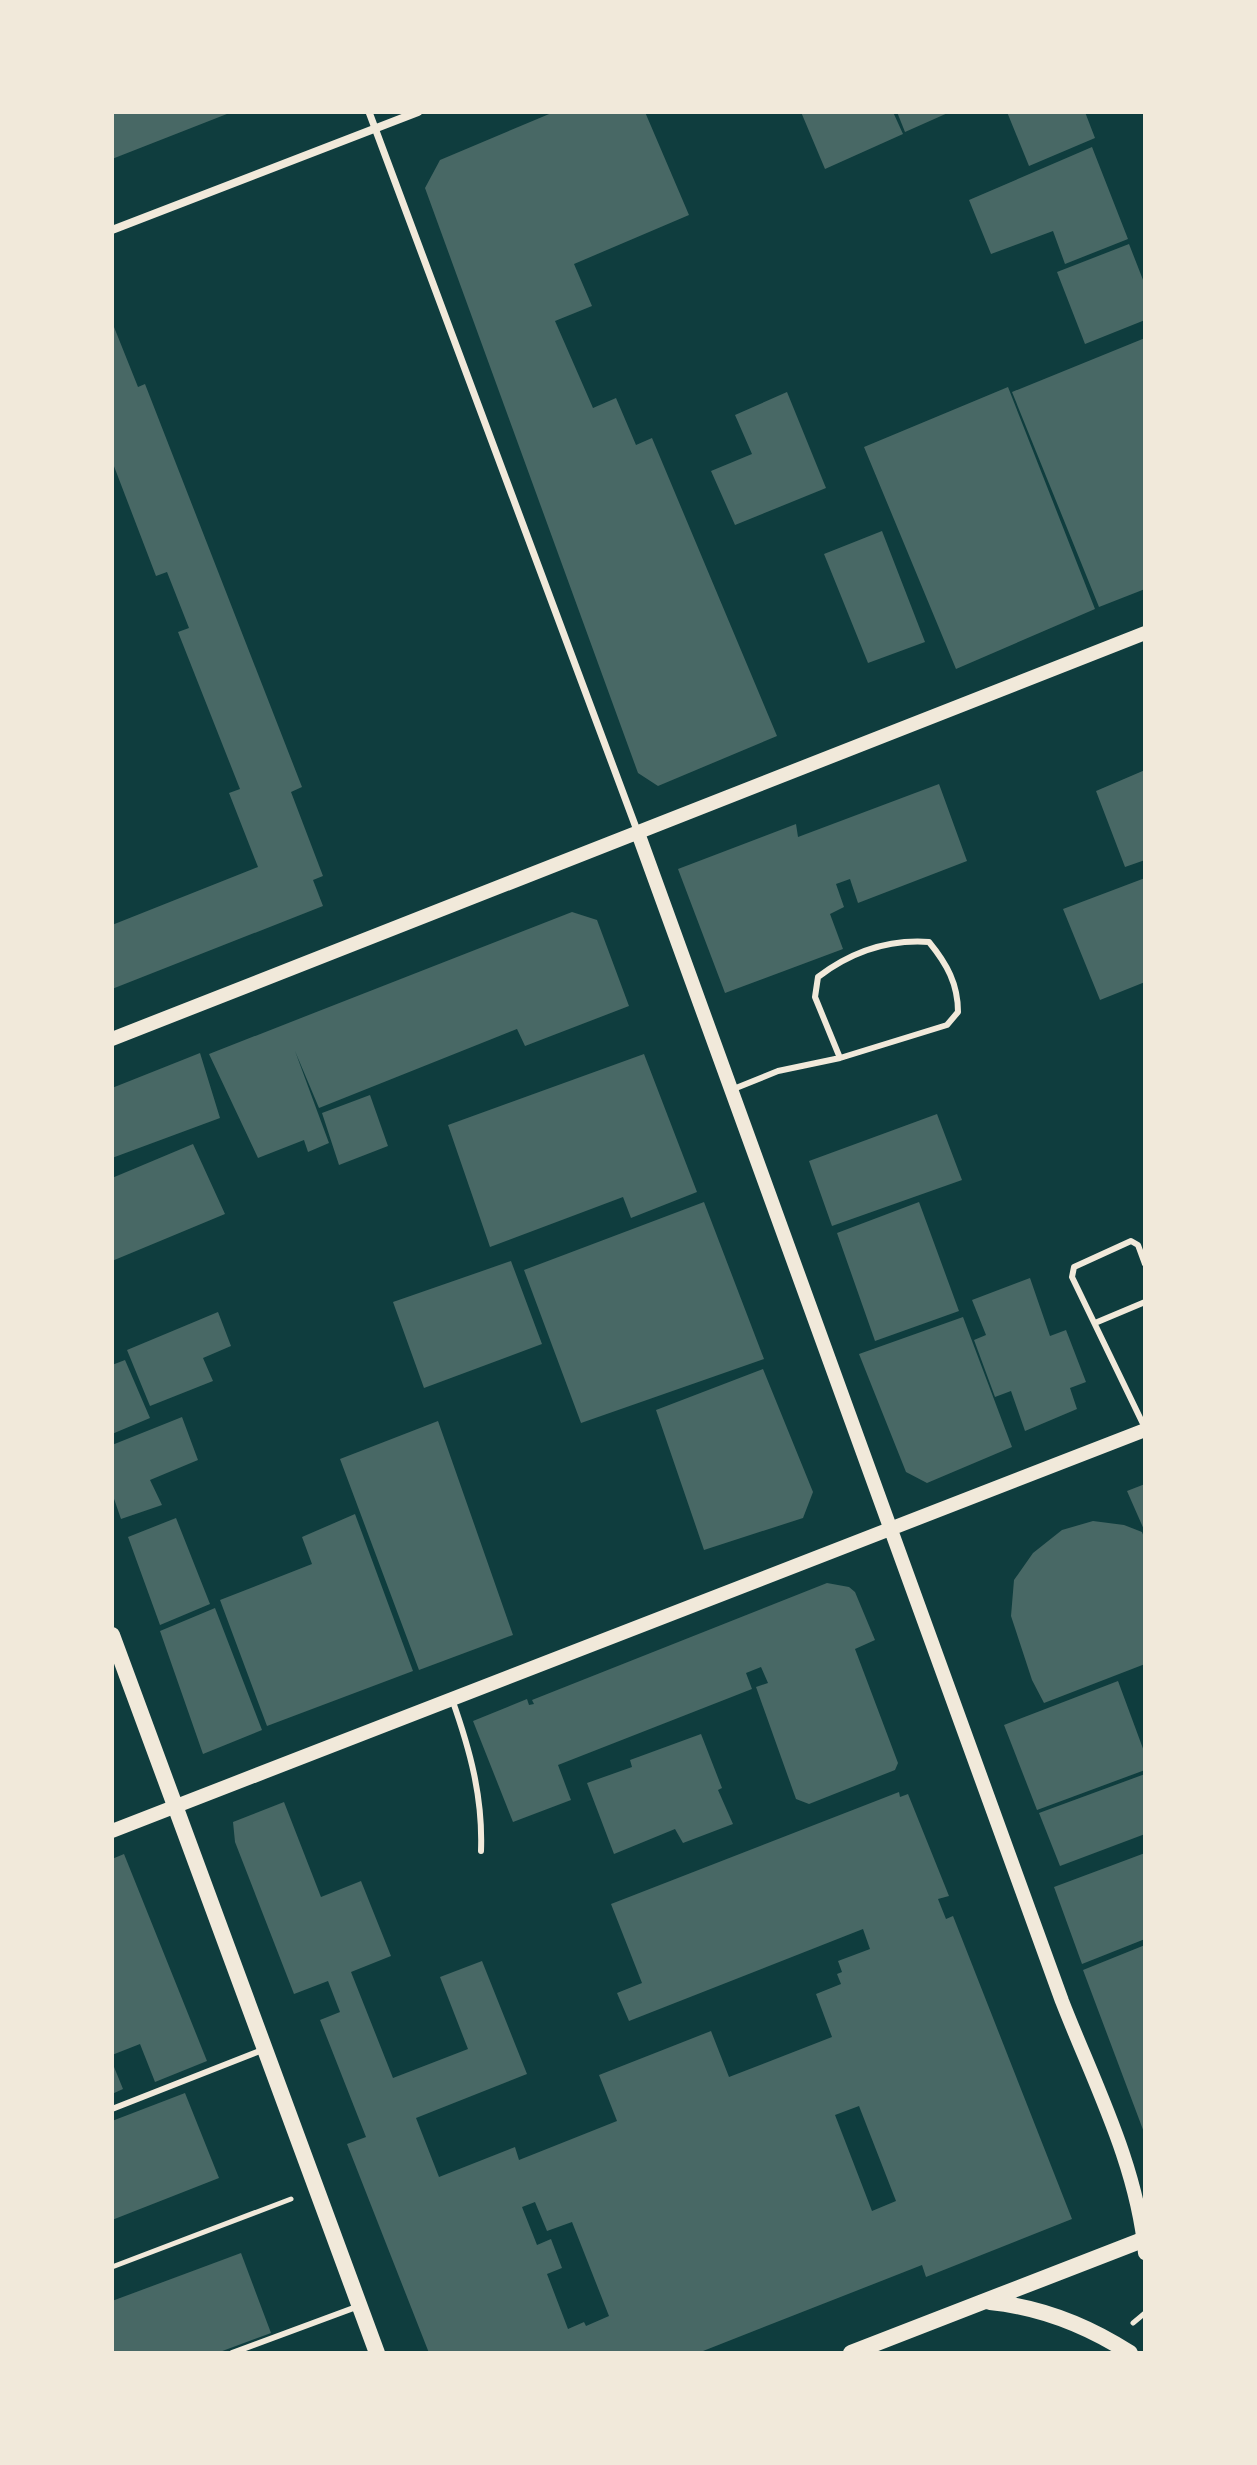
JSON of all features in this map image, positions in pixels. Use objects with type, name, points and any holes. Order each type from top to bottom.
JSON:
[{"type":"main road","points":[[112,1635],[377,2353]]},
{"type":"main road","points":[[851,2353],[1145,2244]]},
{"type":"main road","points":[[984,2302],[1040,2311],[1111,2340],[1130,2353]]},
{"type":"street","points":[[369,112],[638,833],[1062,2001],[1131,2177],[1145,2244]]},
{"type":"street","points":[[112,230],[418,112]]},
{"type":"street","points":[[112,1039],[1145,633]]},
{"type":"street","points":[[112,1831],[1145,1429]]},
{"type":"lane","points":[[731,1090],[778,1071],[840,1058],[947,1025],[958,1012],[958,994],[946,963],[929,942],[902,940],[868,950],[837,963],[818,977],[815,997],[840,1058]]},
{"type":"lane","points":[[1145,1264],[1138,1245],[1131,1241],[1074,1267],[1072,1277],[1145,1429]]},
{"type":"lane","points":[[1095,1323],[1145,1302]]},
{"type":"lane","points":[[452,1699],[472,1757],[480,1797],[481,1851]]},
{"type":"lane","points":[[112,2109],[266,2049]]},
{"type":"lane","points":[[232,2353],[359,2306]]},
{"type":"path","points":[[112,2267],[314,2188]]},
{"type":"building","points":[[112,112],[232,112],[112,159]]},
{"type":"building","points":[[554,112],[645,112],[689,215],[574,264],[592,306],[555,321],[593,408],[616,398],[636,445],[652,438],[777,736],[658,786],[638,773],[425,188],[440,160]]},
{"type":"building","points":[[801,112],[893,112],[903,134],[825,169]]},
{"type":"building","points":[[897,112],[950,112],[905,132]]},
{"type":"building","points":[[1007,112],[1085,112],[1095,138],[1029,166]]},
{"type":"building","points":[[1092,147],[1128,239],[1065,264],[1053,231],[991,254],[969,200]]},
{"type":"building","points":[[1129,244],[1145,285],[1145,320],[1085,344],[1057,272]]},
{"type":"building","points":[[112,322],[138,387],[145,384],[302,787],[291,792],[323,876],[313,880],[323,906],[112,989],[112,925],[258,867],[229,793],[240,789],[178,632],[189,628],[167,572],[156,576],[112,461]]},
{"type":"building","points":[[1145,338],[1145,589],[1099,607],[1012,392]]},
{"type":"building","points":[[1008,387],[1095,609],[956,669],[864,447]]},
{"type":"building","points":[[787,392],[826,488],[735,525],[711,471],[752,454],[735,415]]},
{"type":"building","points":[[882,531],[925,642],[868,663],[824,554]]},
{"type":"building","points":[[1145,770],[1145,860],[1125,867],[1096,791]]},
{"type":"building","points":[[939,784],[967,861],[858,903],[850,879],[836,884],[844,907],[830,914],[843,949],[725,993],[678,869],[796,824],[798,837]]},
{"type":"building","points":[[1145,878],[1145,982],[1100,1000],[1063,909]]},
{"type":"building","points":[[572,912],[597,920],[629,1006],[525,1046],[517,1029],[319,1108],[295,1051],[329,1143],[308,1152],[304,1140],[258,1158],[209,1054]]},
{"type":"building","points":[[200,1053],[220,1118],[112,1158],[112,1088]]},
{"type":"building","points":[[644,1054],[697,1192],[631,1218],[623,1197],[490,1247],[448,1125]]},
{"type":"building","points":[[370,1095],[388,1146],[339,1165],[322,1113]]},
{"type":"building","points":[[937,1114],[962,1180],[832,1226],[809,1161]]},
{"type":"building","points":[[193,1144],[225,1214],[112,1261],[112,1178]]},
{"type":"building","points":[[704,1202],[764,1359],[581,1423],[524,1270]]},
{"type":"building","points":[[919,1202],[959,1311],[875,1341],[837,1233]]},
{"type":"building","points":[[511,1261],[542,1344],[424,1388],[393,1302]]},
{"type":"building","points":[[1030,1278],[1050,1336],[1066,1330],[1086,1382],[1070,1388],[1077,1409],[1025,1431],[1011,1391],[995,1397],[974,1340],[986,1335],[972,1300]]},
{"type":"building","points":[[218,1312],[231,1346],[203,1358],[213,1381],[150,1406],[127,1350]]},
{"type":"building","points":[[963,1317],[1012,1447],[927,1483],[906,1472],[859,1354]]},
{"type":"building","points":[[125,1360],[150,1418],[112,1434],[112,1365]]},
{"type":"building","points":[[763,1369],[813,1492],[803,1518],[704,1550],[656,1410]]},
{"type":"building","points":[[182,1417],[198,1460],[150,1480],[162,1505],[121,1519],[112,1493],[112,1445]]},
{"type":"building","points":[[438,1421],[513,1635],[419,1670],[340,1459]]},
{"type":"building","points":[[1145,1484],[1145,1532],[1127,1491]]},
{"type":"building","points":[[355,1514],[413,1671],[267,1726],[220,1600],[312,1564],[302,1537]]},
{"type":"building","points":[[176,1518],[210,1604],[160,1625],[128,1537]]},
{"type":"building","points":[[1093,1521],[1124,1525],[1142,1532],[1145,1540],[1145,1664],[1044,1703],[1032,1680],[1011,1616],[1014,1580],[1033,1553],[1062,1530]]},
{"type":"building","points":[[827,1583],[849,1587],[855,1592],[875,1640],[855,1649],[898,1763],[895,1770],[809,1804],[796,1799],[756,1687],[768,1683],[761,1667],[746,1673],[752,1689],[558,1765],[571,1800],[513,1822],[473,1721],[527,1699],[529,1705],[534,1704],[532,1700]]},
{"type":"building","points":[[215,1608],[262,1730],[203,1754],[160,1631]]},
{"type":"building","points":[[1118,1681],[1145,1754],[1145,1770],[1037,1810],[1004,1725]]},
{"type":"building","points":[[701,1734],[722,1788],[718,1790],[733,1824],[683,1843],[675,1829],[614,1854],[587,1783],[632,1767],[630,1760]]},
{"type":"building","points":[[1145,1774],[1145,1834],[1060,1866],[1039,1813]]},
{"type":"building","points":[[899,1792],[900,1797],[908,1794],[949,1896],[938,1899],[946,1919],[953,1916],[1072,2219],[926,2277],[922,2265],[698,2353],[429,2353],[347,2144],[366,2137],[320,2020],[340,2012],[328,1981],[294,1994],[235,1842],[233,1822],[284,1802],[321,1897],[361,1881],[391,1956],[351,1972],[393,2078],[468,2049],[440,1977],[482,1961],[527,2074],[416,2118],[439,2177],[515,2147],[519,2160],[617,2121],[599,2075],[711,2031],[729,2077],[832,2037],[816,1994],[841,1984],[837,1974],[842,1972],[838,1961],[870,1949],[863,1929],[629,2021],[617,1993],[642,1983],[611,1904]],"holes":[[[859,2106],[896,2201],[872,2211],[835,2115]],[[535,2202],[547,2231],[572,2222],[609,2316],[586,2326],[584,2322],[568,2329],[547,2274],[562,2268],[551,2239],[537,2245],[522,2207]]]},
{"type":"building","points":[[1145,1853],[1145,1939],[1082,1964],[1054,1887]]},
{"type":"building","points":[[124,1854],[207,2061],[155,2082],[140,2044],[112,2055],[112,1859]]},
{"type":"building","points":[[1145,1945],[1145,2135],[1083,1970]]},
{"type":"building","points":[[112,2062],[123,2089],[112,2094]]},
{"type":"building","points":[[185,2093],[219,2178],[112,2220],[112,2121]]},
{"type":"building","points":[[241,2253],[271,2333],[217,2353],[112,2353],[112,2301]]}]
